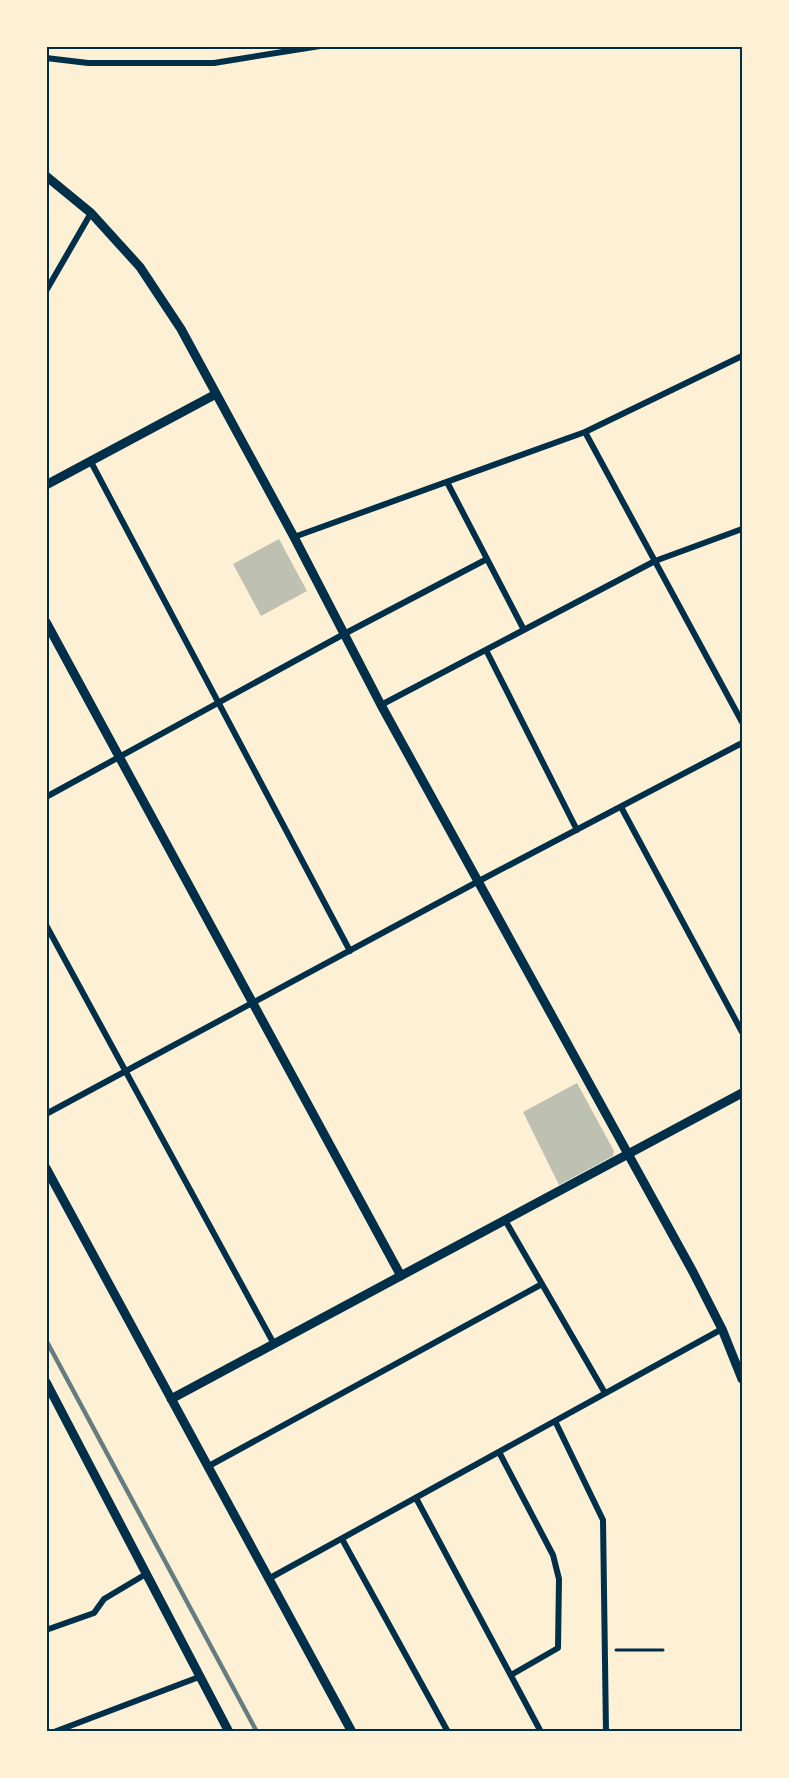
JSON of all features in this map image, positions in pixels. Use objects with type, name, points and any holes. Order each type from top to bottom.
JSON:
[{"type":"street","points":[[46,58],[88,63],[214,63],[273,50],[320,46]]},
{"type":"street","points":[[46,176],[91,213],[140,267],[180,329],[294,537],[381,705],[477,882],[556,1020],[722,1329],[742,1379]]},
{"type":"street","points":[[46,291],[91,213]]},
{"type":"street","points":[[294,537],[585,432],[742,356]]},
{"type":"street","points":[[46,485],[216,394]]},
{"type":"street","points":[[585,432],[742,722]]},
{"type":"street","points":[[91,462],[350,951]]},
{"type":"street","points":[[447,482],[524,630]]},
{"type":"street","points":[[381,705],[655,561],[742,529]]},
{"type":"street","points":[[46,797],[344,634],[488,559]]},
{"type":"street","points":[[46,622],[401,1276]]},
{"type":"street","points":[[486,650],[578,830]]},
{"type":"street","points":[[46,1114],[477,882],[742,743]]},
{"type":"street","points":[[621,807],[742,1032]]},
{"type":"street","points":[[46,925],[274,1344]]},
{"type":"street","points":[[171,1399],[742,1093]]},
{"type":"street","points":[[48,1174],[352,1731]]},
{"type":"street","points":[[505,1220],[605,1394]]},
{"type":"street","points":[[207,1467],[542,1284]]},
{"type":"street","points":[[270,1578],[722,1329]]},
{"type":"street","points":[[46,1382],[229,1731]]},
{"type":"street","points":[[555,1421],[603,1520],[606,1731]]},
{"type":"street","points":[[499,1452],[553,1555],[559,1579],[558,1648],[511,1675]]},
{"type":"street","points":[[416,1498],[541,1731]]},
{"type":"street","points":[[342,1539],[448,1731]]},
{"type":"street","points":[[46,1630],[94,1613],[104,1599],[146,1574]]},
{"type":"street","points":[[54,1731],[199,1677]]},
{"type":"path","points":[[605,1650],[663,1650]]},
{"type":"building","points":[[279,539],[307,591],[261,616],[233,564]]},
{"type":"building","points":[[577,1083],[614,1151],[613,1156],[559,1185],[523,1112]]},
{"type":"railway","points":[[46,1340],[257,1732]]}]
